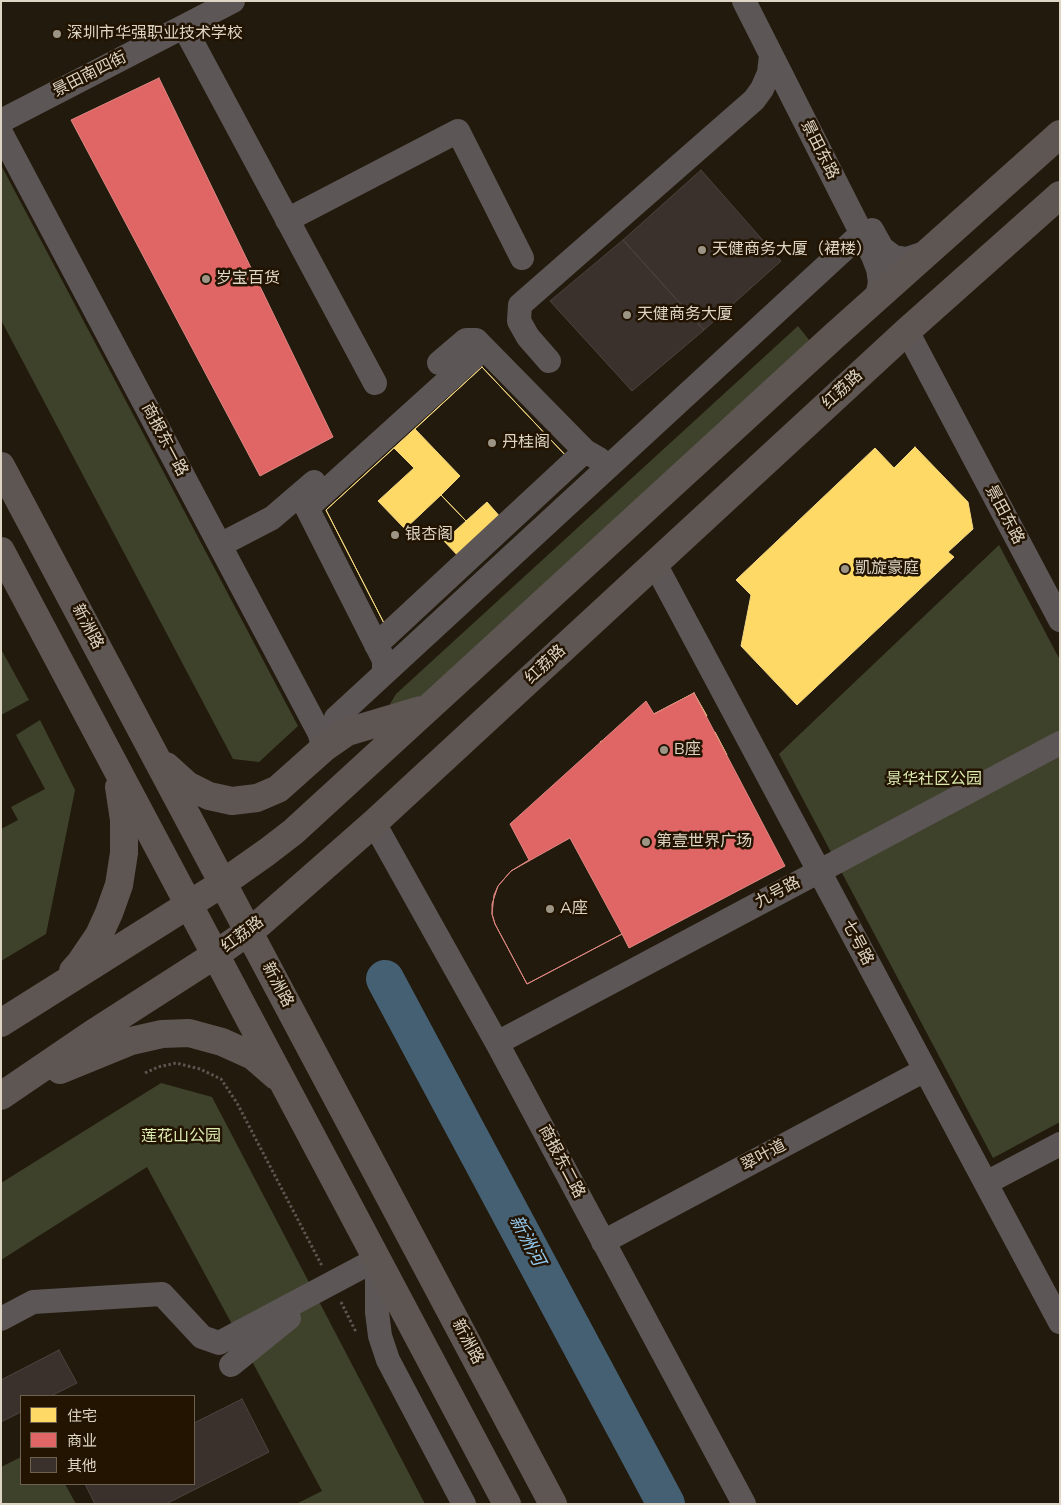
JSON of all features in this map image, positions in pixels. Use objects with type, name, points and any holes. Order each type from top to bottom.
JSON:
[{"type":"main road","points":[[1,1023],[223,883],[293,832],[874,301],[1060,134]]},
{"type":"main road","name":"红荔路","points":[[6,1094],[92,1034],[153,997],[248,932],[374,823],[907,331],[1060,196]]},
{"type":"main road","name":"新洲路","points":[[1,466],[553,1504]]},
{"type":"main road","points":[[1,551],[507,1504]]},
{"type":"main road","points":[[151,748],[168,769],[187,785],[209,796],[232,801],[257,798],[278,789],[324,748],[341,725],[428,708]]},
{"type":"main road","points":[[57,988],[80,963],[99,934],[119,885],[124,853],[124,820],[119,789],[109,754]]},
{"type":"main road","points":[[6,1094],[130,1041],[162,1034],[189,1033],[222,1042],[253,1056],[284,1082]]},
{"type":"street","name":"景田南四街","points":[[1,122],[233,1]]},
{"type":"street","name":"景田东路","points":[[744,1],[862,233],[878,270],[879,288],[874,301]]},
{"type":"street","name":"景田东路","points":[[757,1],[882,248],[891,256],[900,259],[911,258],[928,252]]},
{"type":"street","points":[[184,27],[375,383]]},
{"type":"street","points":[[754,100],[762,89],[769,73],[771,55]]},
{"type":"street","points":[[549,361],[528,337],[519,321],[520,305],[766,91],[774,89],[781,91],[800,112]]},
{"type":"street","points":[[287,220],[458,131],[522,258]]},
{"type":"street","name":"商报东一路","points":[[1,133],[319,732],[324,748]]},
{"type":"street","points":[[341,725],[384,673],[862,233]]},
{"type":"street","name":"景田东路","points":[[907,331],[1060,620]]},
{"type":"street","points":[[439,363],[466,340],[476,340],[528,401],[585,451],[600,460],[615,460]]},
{"type":"street","points":[[221,548],[307,508],[484,348]]},
{"type":"street","points":[[376,645],[585,451]]},
{"type":"street","points":[[221,548],[272,518],[289,505],[326,470]]},
{"type":"street","points":[[307,508],[384,660],[384,673]]},
{"type":"street","name":"七号路","points":[[655,564],[1060,1322]]},
{"type":"street","points":[[1,575],[24,594]]},
{"type":"street","name":"九号路","points":[[497,1043],[1060,743]]},
{"type":"street","name":"商报东二路","points":[[374,823],[497,1043],[744,1504]]},
{"type":"street","name":"翠叶道","points":[[603,1242],[925,1070]]},
{"type":"street","points":[[986,1183],[1060,1144]]},
{"type":"street","points":[[1,1319],[33,1302],[162,1294],[202,1337],[219,1343],[378,1259],[377,1312],[380,1336],[386,1352],[464,1504]]},
{"type":"street","points":[[231,1365],[331,1284]]},
{"type":"path","points":[[145,1073],[158,1067],[176,1063],[200,1069],[221,1078],[237,1103],[359,1337]]},
{"type":"green space","points":[[1,165],[298,726],[259,762],[233,759],[1,320]]},
{"type":"green space","points":[[798,326],[813,345],[421,697],[394,708],[390,704],[396,694]]},
{"type":"green space","name":"景华社区公园","points":[[999,545],[1060,660],[1060,1122],[993,1158],[779,754]]},
{"type":"green space","points":[[1,649],[29,700],[1,715]]},
{"type":"green space","points":[[40,720],[75,790],[46,934],[1,961],[1,829],[18,820],[11,807],[45,789],[16,735]]},
{"type":"green space","name":"莲花山公园","points":[[161,1083],[212,1097],[425,1504],[296,1504],[322,1491],[147,1167],[1,1260],[1,1183]]},
{"type":"green space","points":[[20,1458],[20,1485],[66,1485],[76,1504],[1,1504],[1,1467]]},
{"type":"building: 住宅","points":[[482,367],[568,458],[386,627],[326,510]]},
{"type":"building: 住宅","name":"丹桂阁","points":[[482,367],[568,458],[502,519],[487,502],[466,521],[441,495],[460,476],[415,429]]},
{"type":"building: 住宅","name":"凱旋豪庭","points":[[915,447],[968,502],[973,529],[948,552],[954,557],[797,705],[741,646],[751,595],[736,580],[875,448],[894,468]]},
{"type":"building: 住宅","name":"银杏阁","points":[[394,448],[414,468],[378,501],[405,529],[441,495],[466,521],[444,541],[460,558],[386,627],[326,510]]},
{"type":"building: 住宅","name":"B座","points":[[694,693],[707,716],[684,728],[693,744],[715,732],[727,755],[705,767],[717,789],[666,816],[655,794],[633,806],[620,782],[642,771],[634,755],[613,766],[600,742]]},
{"type":"building: 商业","name":"岁宝百货","points":[[159,78],[333,437],[260,476],[71,120]]},
{"type":"building: 商业","name":"第壹世界广场","points":[[694,693],[785,866],[629,948],[622,934],[527,984],[495,924],[492,914],[492,904],[498,886],[511,871],[529,860],[510,824],[646,701],[654,714]]},
{"type":"building: 商业","name":"A座","points":[[570,838],[622,934],[527,984],[495,924],[492,914],[494,895],[498,886],[511,871]]},
{"type":"building: 其他","name":"天健商务大厦（裙楼）","points":[[701,170],[781,261],[704,330],[623,240]]},
{"type":"building: 其他","name":"天健商务大厦","points":[[623,240],[704,330],[632,391],[550,301]]},
{"type":"building: 其他","points":[[59,1350],[77,1383],[53,1395],[20,1395],[20,1412],[1,1422],[1,1380]]},
{"type":"building: 其他","points":[[242,1399],[269,1452],[166,1504],[95,1504],[86,1485],[195,1485],[195,1422]]},
{"type":"waterway","name":"新洲河","points":[[385,979],[666,1504]]},
{"type":"place","name":"深圳市华强职业技术学校","points":[[57,34]]},
{"type":"place","name":"天健商务大厦（裙楼）","points":[[702,250]]},
{"type":"place","name":"岁宝百货","points":[[206,279]]},
{"type":"place","name":"天健商务大厦","points":[[627,315]]},
{"type":"place","name":"丹桂阁","points":[[492,443]]},
{"type":"place","name":"银杏阁","points":[[395,535]]},
{"type":"place","name":"凱旋豪庭","points":[[845,569]]},
{"type":"place","name":"B座","points":[[664,750]]},
{"type":"place","name":"第壹世界广场","points":[[646,842]]},
{"type":"place","name":"A座","points":[[550,909]]}]
